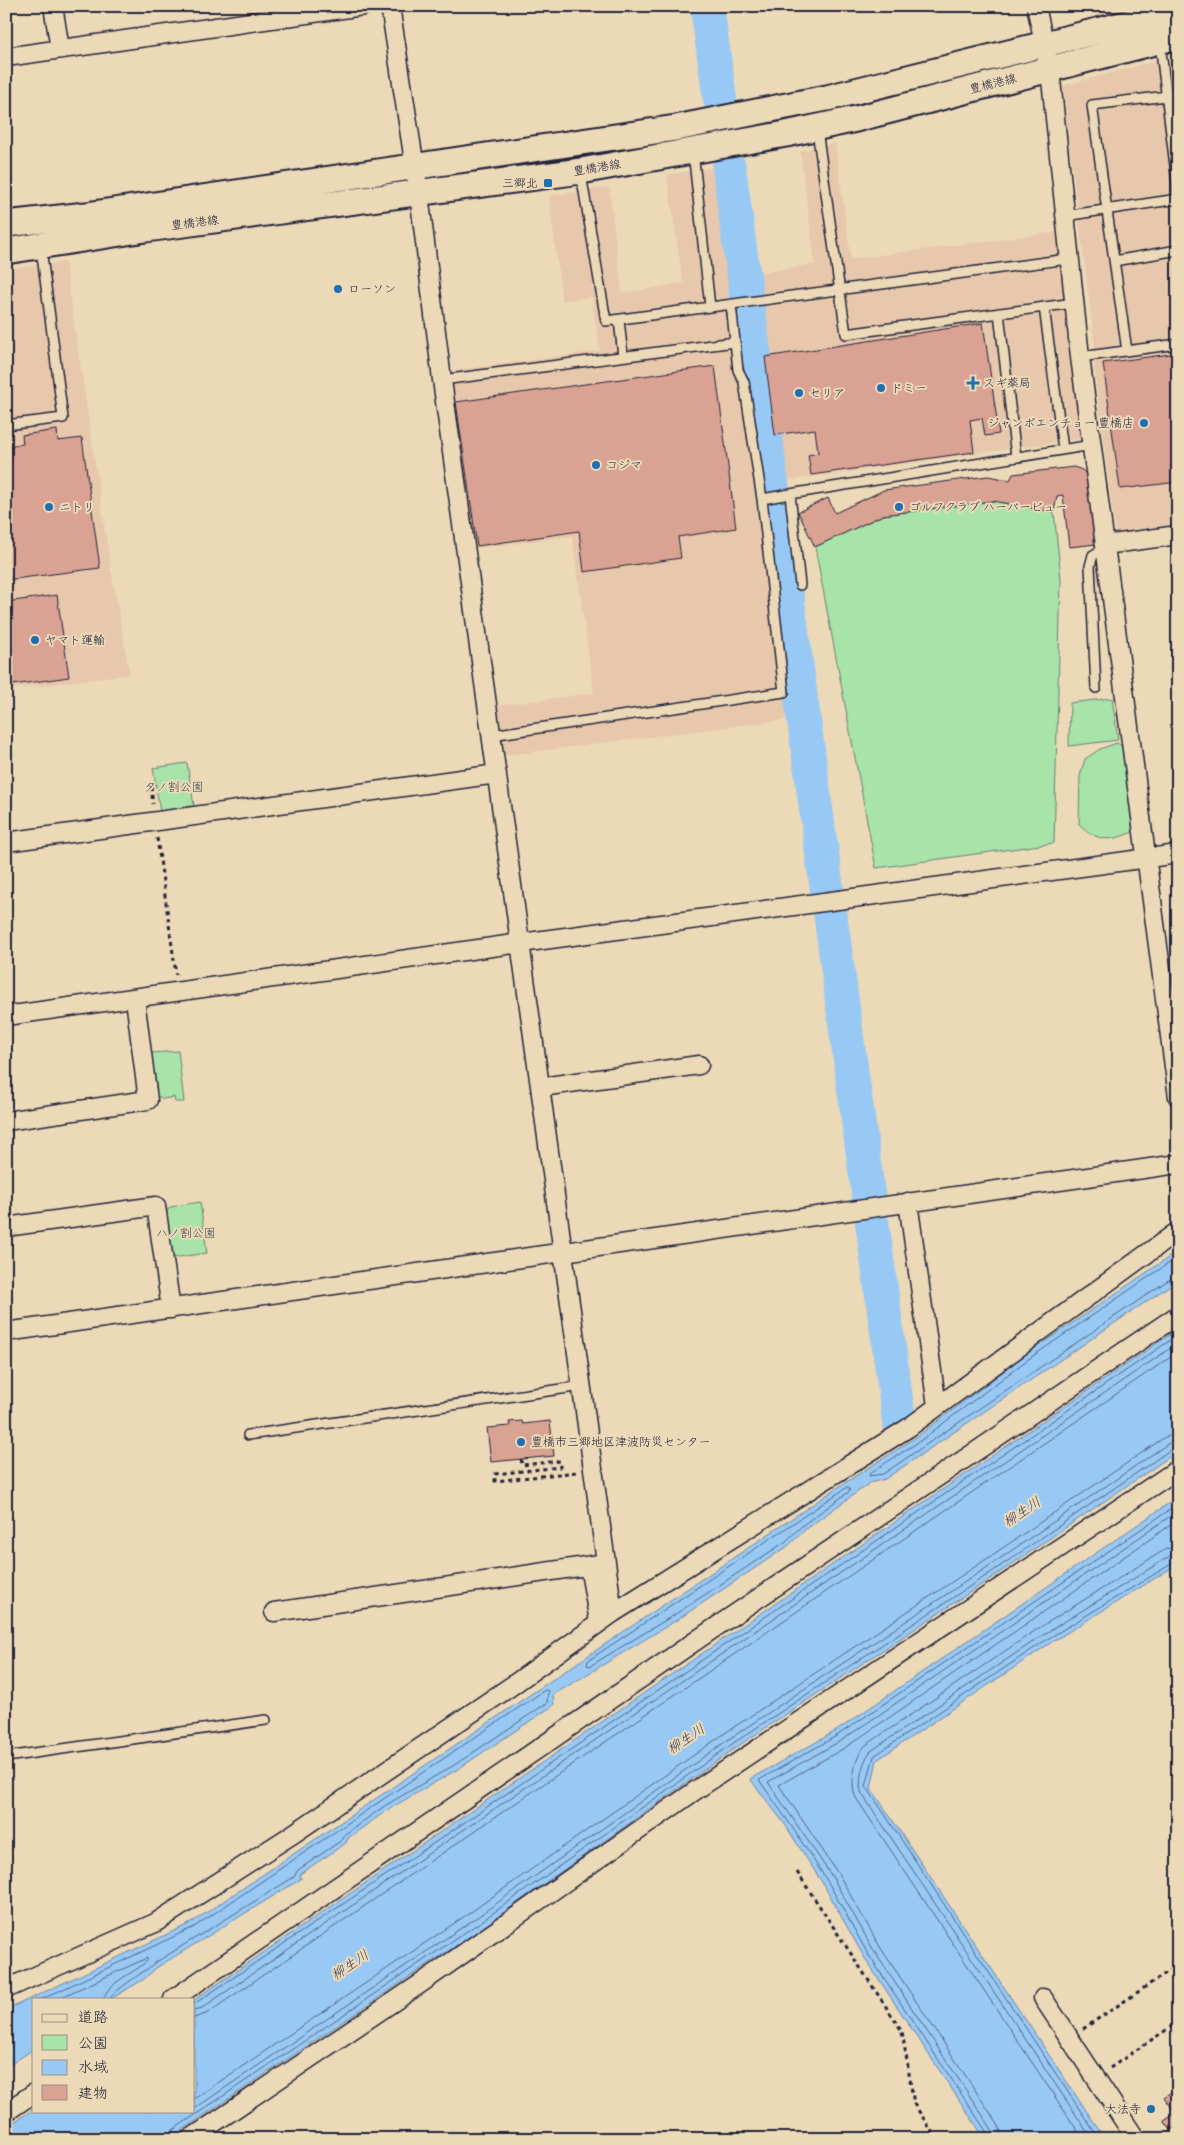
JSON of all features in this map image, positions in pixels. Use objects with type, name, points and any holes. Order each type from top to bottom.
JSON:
[{"type":"main road","name":"豊橋港線","points":[[6,224],[86,215],[676,128],[827,98],[1178,11]]},
{"type":"main road","name":"豊橋港線","points":[[6,251],[581,171],[693,151],[816,127],[1050,70],[1169,38]]},
{"type":"street","points":[[53,6],[60,49]]},
{"type":"street","points":[[6,57],[363,6]]},
{"type":"street","points":[[390,6],[419,194],[442,380],[582,1386],[597,1564],[606,1618]]},
{"type":"street","points":[[1036,6],[1050,70],[1068,259],[1080,357],[1147,859],[1174,1040],[1178,1097]]},
{"type":"street","points":[[1106,547],[1178,535]]},
{"type":"street","points":[[6,842],[497,774]]},
{"type":"street","points":[[6,1016],[521,943],[1178,854]]},
{"type":"street","points":[[6,1121],[148,1100],[135,999]]},
{"type":"street","points":[[541,1087],[699,1065]]},
{"type":"street","points":[[6,1332],[1178,1164]]},
{"type":"street","points":[[908,1202],[937,1406]]},
{"type":"street","points":[[6,1227],[156,1206],[171,1309]]},
{"type":"street","points":[[6,1989],[155,1923],[290,1836],[445,1731],[606,1618],[908,1428],[1178,1231]]},
{"type":"street","points":[[174,1998],[729,1618],[1178,1315]]},
{"type":"street","points":[[190,2139],[420,1984],[699,1788],[1178,1469]]},
{"type":"street","points":[[274,1612],[597,1564]]},
{"type":"street","points":[[1043,1998],[1136,2139]]},
{"type":"street","points":[[6,2112],[32,2094]]},
{"type":"lane","points":[[1169,38],[1167,96],[1178,191]]},
{"type":"lane","points":[[1127,351],[1092,105],[1167,96]]},
{"type":"lane","points":[[816,127],[846,334],[1074,303]]},
{"type":"lane","points":[[693,151],[710,307]]},
{"type":"lane","points":[[581,171],[606,321],[1068,259]]},
{"type":"lane","points":[[1064,216],[1178,199]]},
{"type":"lane","points":[[6,425],[62,418],[41,245]]},
{"type":"lane","points":[[1114,261],[1178,250]]},
{"type":"lane","points":[[491,735],[784,692],[766,498],[744,382],[738,370],[735,342],[735,304]]},
{"type":"lane","points":[[1044,307],[1063,449]]},
{"type":"lane","points":[[999,313],[1016,457]]},
{"type":"lane","points":[[619,320],[623,356]]},
{"type":"lane","points":[[442,380],[735,342]]},
{"type":"lane","points":[[1080,357],[1178,344]]},
{"type":"lane","points":[[766,498],[1092,445]]},
{"type":"lane","points":[[790,494],[800,585]]},
{"type":"lane","points":[[1096,688],[1090,566],[1093,555],[1106,547]]},
{"type":"lane","points":[[248,1435],[582,1386]]},
{"type":"lane","points":[[6,1757],[266,1720]]},
{"type":"path","points":[[151,787],[178,993]]},
{"type":"path","points":[[521,1459],[522,1465],[560,1461],[560,1467],[495,1474],[495,1481],[585,1471]]},
{"type":"path","points":[[797,1872],[902,2031],[914,2104],[938,2139]]},
{"type":"path","points":[[1070,2038],[1178,1965]]},
{"type":"path","points":[[1096,2078],[1178,2022]]},
{"type":"shaded area","points":[[1178,55],[1178,530],[1116,538],[1094,368],[1096,355],[1062,86]]},
{"type":"shaded area","points":[[835,143],[851,259],[1057,232],[1083,431],[1079,439],[778,482],[755,312],[741,312],[797,718],[501,756],[495,706],[594,693],[572,536],[470,549],[449,371],[600,351],[592,297],[562,301],[549,196],[609,187],[622,293],[683,283],[667,175],[722,166],[739,289],[749,288],[747,275],[815,264],[800,151]]},
{"type":"shaded area","points":[[65,262],[111,570],[130,674],[6,690],[6,269]]},
{"type":"green space","points":[[993,501],[1054,512],[1061,579],[1054,843],[876,868],[815,547],[883,515]]},
{"type":"green space","points":[[1112,698],[1118,740],[1069,746],[1070,703]]},
{"type":"green space","points":[[1117,743],[1124,748],[1136,830],[1120,837],[1106,839],[1093,835],[1079,824],[1080,776],[1085,759],[1100,749]]},
{"type":"green space","name":"タノ割公園","points":[[187,763],[194,806],[160,812],[153,768]]},
{"type":"green space","points":[[178,1051],[184,1102],[175,1102],[174,1097],[163,1099],[155,1094],[151,1053]]},
{"type":"green space","name":"ハノ割公園","points":[[200,1202],[207,1253],[172,1258],[166,1213],[170,1207]]},
{"type":"water","points":[[1178,1251],[1178,1280],[885,1479],[870,1483],[807,1528],[788,1546],[677,1620],[553,1695],[554,1705],[458,1769],[389,1809],[348,1838],[346,1843],[300,1874],[301,1879],[156,1968],[144,1979],[113,1998],[32,1998],[32,2050],[6,2067],[6,2010],[191,1923],[840,1486],[918,1436],[1024,1356]]},
{"type":"water","name":"柳生川","points":[[1178,1329],[1178,1451],[996,1575],[738,1746],[479,1930],[169,2139],[6,2139],[6,2127],[32,2110],[32,2112],[195,2112],[195,1999]]},
{"type":"water","points":[[1178,1497],[1178,1564],[1052,1642],[877,1760],[871,1788],[1105,2139],[985,2139],[864,1957],[823,1884],[784,1823],[750,1779],[836,1731]]},
{"type":"building","name":"ドミー","points":[[983,323],[999,434],[985,436],[982,418],[970,420],[974,452],[811,475],[808,455],[818,453],[815,429],[775,435],[765,357]]},
{"type":"building","name":"ジャンボエンチョー 豊橋店","points":[[1178,353],[1178,482],[1120,489],[1103,363]]},
{"type":"building","name":"コジマ","points":[[715,366],[736,528],[678,537],[681,558],[584,572],[579,531],[477,546],[456,402]]},
{"type":"building","name":"ニトリ","points":[[57,430],[58,441],[82,438],[100,568],[6,580],[6,446],[23,444],[22,435]]},
{"type":"building","name":"ゴルフクラブ ハーバービュー","points":[[1074,467],[1082,470],[1087,475],[1097,544],[1069,547],[1063,495],[1057,496],[1054,512],[993,501],[883,515],[815,547],[798,512],[828,498],[835,513],[884,490],[988,476],[1010,480],[1013,474]]},
{"type":"building","name":"ヤマト運輸","points":[[57,595],[69,677],[6,686],[6,602]]},
{"type":"building","name":"豊橋市三郷地区津波防災センター","points":[[522,1421],[523,1424],[550,1421],[554,1456],[491,1462],[487,1428],[510,1426],[509,1422]]},
{"type":"building","points":[[1178,2087],[1178,2110],[1175,2112],[1164,2097]]},
{"type":"building","points":[[1178,2112],[1178,2125],[1171,2130],[1164,2121]]},
{"type":"waterway","points":[[707,6],[720,99]]},
{"type":"waterway","points":[[729,167],[899,1421]]},
{"type":"place","name":"三郷北","points":[[548,183]]},
{"type":"place","name":"ローソン","points":[[338,289]]},
{"type":"place","name":"スギ薬局","points":[[973,383]]},
{"type":"place","name":"ドミー","points":[[881,388]]},
{"type":"place","name":"セリア","points":[[799,393]]},
{"type":"place","name":"ジャンボエンチョー 豊橋店","points":[[1144,423]]},
{"type":"place","name":"コジマ","points":[[596,465]]},
{"type":"place","name":"ニトリ","points":[[49,507]]},
{"type":"place","name":"ゴルフクラブ ハーバービュー","points":[[899,507]]},
{"type":"place","name":"ヤマト運輸","points":[[35,640]]},
{"type":"place","name":"豊橋市三郷地区津波防災センター","points":[[521,1442]]},
{"type":"place","name":"大法寺","points":[[1151,2109]]}]
